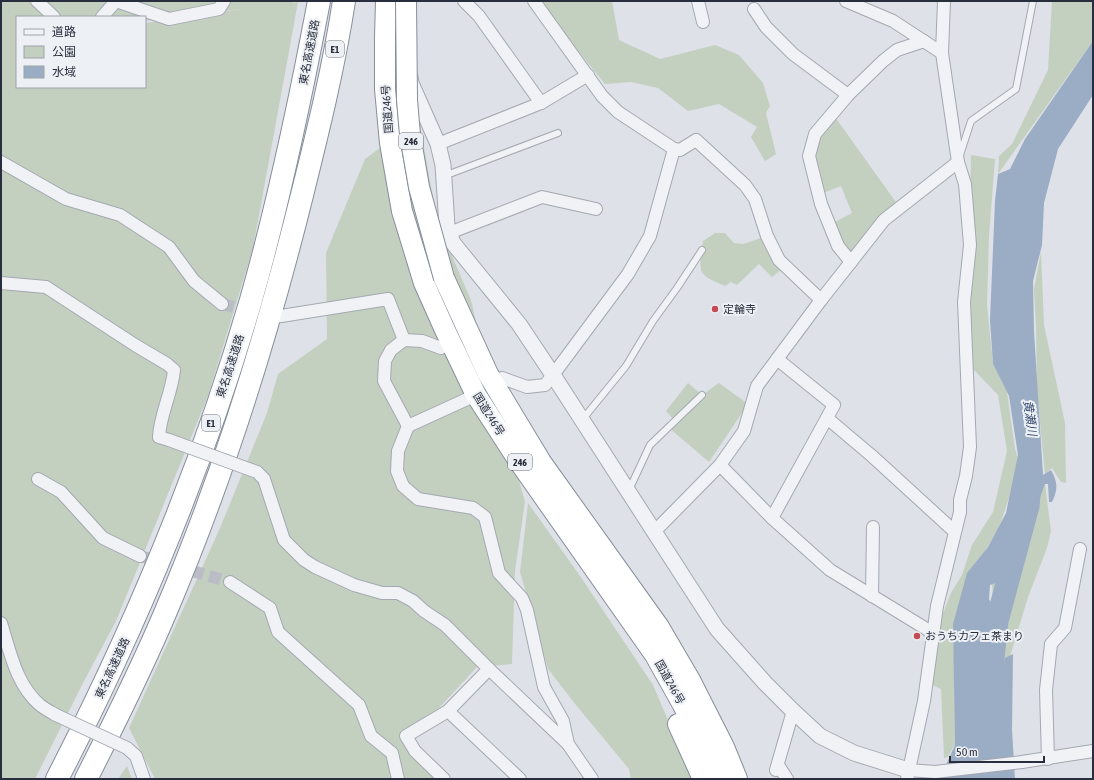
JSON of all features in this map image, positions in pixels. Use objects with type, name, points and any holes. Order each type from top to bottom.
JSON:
[{"type":"highway","name":"東名高速道路","points":[[57,779],[90,714],[142,600],[188,485],[224,384],[251,300],[278,198],[319,1]]},
{"type":"highway","name":"東名高速道路","points":[[86,779],[166,611],[212,492],[248,385],[273,306],[290,244],[326,98],[344,1]]},
{"type":"highway","name":"国道246号","points":[[386,1],[384,37],[385,81],[390,143],[402,211],[424,283],[476,395],[520,463],[655,656],[683,705],[710,759],[718,779]]},
{"type":"highway","name":"国道246号","points":[[406,1],[407,100],[410,135],[419,187],[444,278],[488,374],[541,462],[659,627],[690,680],[724,747],[737,779]]},
{"type":"highway","points":[[655,656],[664,693],[703,779]]},
{"type":"highway","points":[[690,680],[740,752],[752,779]]},
{"type":"street","points":[[37,1],[53,16]]},
{"type":"street","points":[[103,16],[116,1],[169,19],[220,9],[224,1]]},
{"type":"street","points":[[390,1],[411,83],[438,144],[444,176],[447,226],[453,243],[520,324],[717,629],[744,661],[820,736],[847,750],[907,775],[1048,759],[1093,751]]},
{"type":"street","points":[[464,1],[479,16],[541,103]]},
{"type":"street","points":[[534,1],[602,96],[618,112],[674,150],[680,150],[696,140],[746,185],[755,199],[767,236],[779,260],[821,300]]},
{"type":"street","points":[[698,1],[703,22]]},
{"type":"street","points":[[846,1],[858,4],[893,21],[942,53]]},
{"type":"street","points":[[907,775],[924,701],[937,606],[954,531],[960,512],[960,500],[966,476],[970,447],[964,302],[970,245],[965,184],[958,162],[942,53],[944,1]]},
{"type":"street","points":[[754,9],[766,27],[793,54],[848,95]]},
{"type":"street","points":[[851,262],[838,246],[821,204],[809,156],[815,134],[848,95],[883,61],[897,50],[924,41]]},
{"type":"street","points":[[438,144],[541,103],[588,75]]},
{"type":"street","points":[[502,378],[527,388],[545,385],[553,375],[628,274],[650,236],[674,150]]},
{"type":"street","points":[[1,162],[66,199],[120,215],[169,247],[194,281],[222,304]]},
{"type":"street","points":[[654,532],[720,465],[744,431],[757,386],[821,300],[884,220],[958,162]]},
{"type":"street","points":[[449,233],[542,197],[596,209]]},
{"type":"street","points":[[1,282],[46,287],[167,364],[174,370],[173,382],[160,423],[158,437],[257,472],[264,479],[284,540],[304,560],[315,567],[354,585],[382,593],[398,594],[413,601],[424,611],[445,625],[568,744],[592,779]]},
{"type":"street","points":[[275,317],[388,299],[404,340]]},
{"type":"street","points":[[408,426],[384,381],[385,361],[391,350],[404,340],[422,341],[441,348]]},
{"type":"street","points":[[772,518],[834,405],[776,359]]},
{"type":"street","points":[[476,395],[408,426],[398,451],[397,471],[402,486],[418,499],[473,508],[486,517],[499,573],[522,598],[544,687],[563,721],[568,744]]},
{"type":"street","points":[[826,418],[872,456],[954,531]]},
{"type":"street","points":[[720,465],[772,518],[830,570],[933,633]]},
{"type":"street","points":[[38,479],[61,492],[103,538],[140,556]]},
{"type":"street","points":[[872,527],[872,596]]},
{"type":"street","points":[[1048,759],[1046,690],[1051,644],[1065,628],[1080,549]]},
{"type":"street","points":[[230,582],[270,608],[278,632],[359,704],[371,736],[392,753],[398,779]]},
{"type":"street","points":[[1,623],[18,676],[24,688],[40,705],[56,715],[127,748],[136,756],[144,779]]},
{"type":"street","points":[[444,779],[415,751],[406,736],[448,711],[489,669]]},
{"type":"street","points":[[448,711],[520,779]]},
{"type":"street","points":[[787,779],[777,768],[793,711]]},
{"type":"lane","points":[[958,162],[971,121],[1016,89],[1033,1]]},
{"type":"lane","points":[[444,176],[558,133]]},
{"type":"lane","points":[[582,420],[626,366],[653,321],[678,288],[702,250]]},
{"type":"lane","points":[[628,491],[650,445],[702,395]]},
{"type":"green space","points":[[1,1],[298,2],[253,248],[208,396],[116,621],[35,779],[1,779]]},
{"type":"green space","points":[[543,1],[612,1],[619,40],[660,59],[715,45],[739,55],[763,83],[770,106],[766,113],[776,154],[765,161],[751,137],[757,127],[719,104],[688,111],[658,88],[631,82],[605,84],[548,14]]},
{"type":"green space","points":[[1052,1],[1093,1],[1093,41],[998,174],[999,156],[1012,144],[1048,70]]},
{"type":"green space","points":[[835,117],[898,205],[850,258],[833,223],[852,213],[841,186],[821,194],[811,157],[815,134]]},
{"type":"green space","points":[[419,119],[437,221],[471,300],[481,343],[525,502],[515,571],[512,664],[477,667],[437,710],[400,732],[415,756],[434,779],[155,779],[129,728],[220,528],[267,413],[278,374],[327,339],[326,253],[365,159]]},
{"type":"green space","points":[[971,155],[995,159],[989,236],[987,305],[993,364],[1007,392],[1015,449],[1018,458],[1010,495],[999,527],[985,551],[954,677],[955,744],[948,757],[944,758],[941,689],[930,684],[937,629],[951,593],[962,575],[972,545],[993,512],[1007,451],[998,395],[974,370],[970,371],[969,289]]},
{"type":"green space","points":[[715,233],[725,233],[734,243],[743,244],[767,236],[782,269],[772,277],[759,264],[737,285],[731,282],[725,286],[715,282],[704,274],[700,265],[703,241]]},
{"type":"green space","points":[[1041,252],[1044,325],[1065,423],[1066,483],[1061,482],[1052,468],[1045,474],[1037,390],[1034,289]]},
{"type":"green space","points":[[688,383],[702,395],[719,383],[748,404],[709,462],[668,427],[673,419],[666,411]]},
{"type":"green space","points":[[1045,484],[1051,531],[1047,548],[1028,597],[999,693],[993,684],[996,646],[1002,623],[993,601],[992,584],[1002,581],[1022,567],[1017,544],[1028,506],[1036,502]]},
{"type":"green space","points":[[528,503],[578,573],[653,685],[693,779],[631,779],[629,769],[548,669],[520,572]]},
{"type":"green space","points":[[127,766],[132,779],[118,779]]},
{"type":"water","points":[[1093,41],[1093,95],[1058,149],[1044,203],[1042,245],[1033,281],[1034,332],[1043,475],[1051,470],[1056,482],[1056,490],[1052,502],[1049,502],[1048,484],[1045,484],[1039,500],[1032,503],[1013,539],[1021,565],[1008,579],[990,585],[989,599],[1001,621],[992,632],[988,686],[998,693],[1005,658],[1013,654],[1012,730],[1015,779],[946,779],[946,765],[955,745],[953,624],[967,573],[988,547],[1006,513],[1018,455],[1009,396],[993,364],[990,320],[995,201],[998,174],[1010,169],[1025,139]]},
{"type":"waterway","name":"黄瀬川","points":[[988,779],[988,704],[997,621],[1028,506],[1030,485]]},
{"type":"tunnel","points":[[222,304],[275,317]]},
{"type":"tunnel","points":[[140,556],[230,582]]},
{"type":"place","name":"定輪寺","points":[[715,309]]},
{"type":"place","name":"おうちカフェ茶まり","points":[[917,636]]}]
